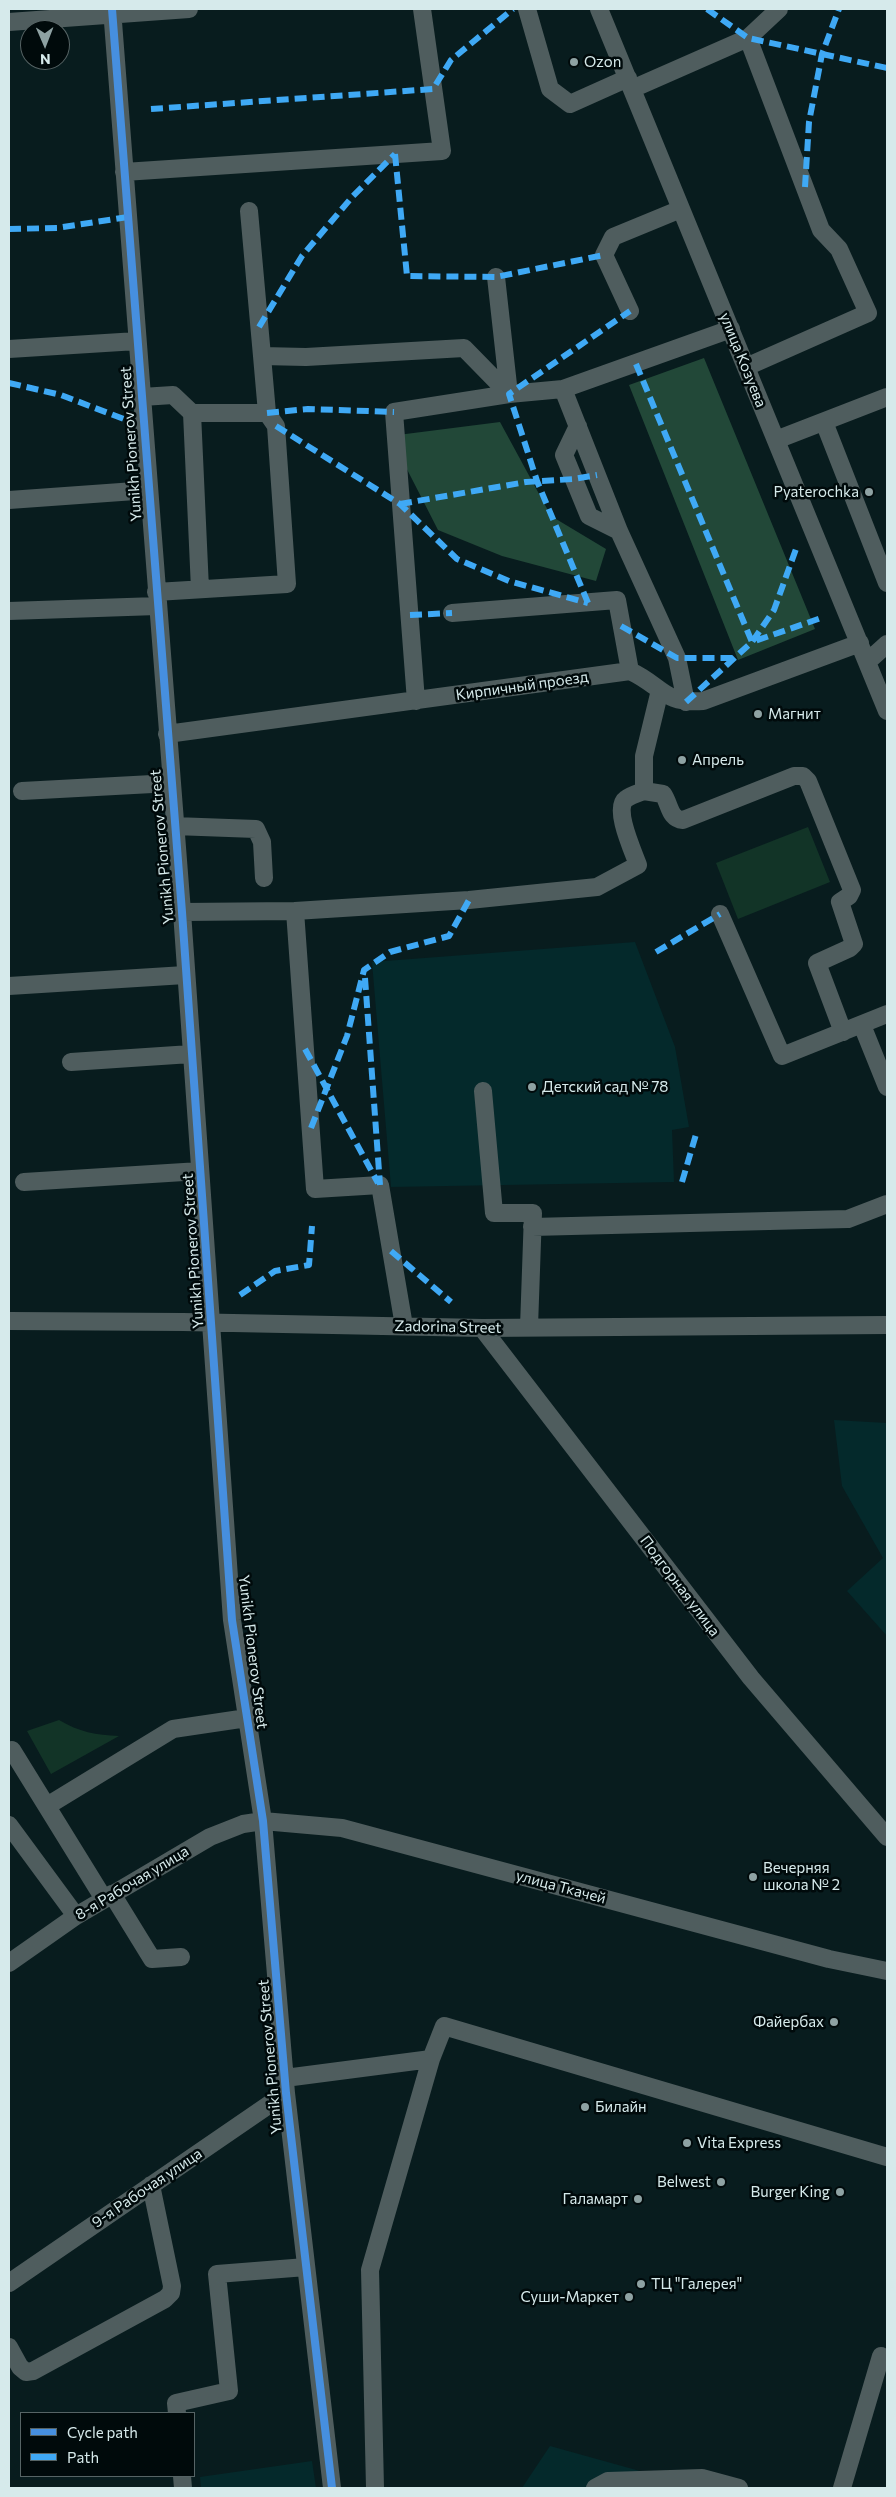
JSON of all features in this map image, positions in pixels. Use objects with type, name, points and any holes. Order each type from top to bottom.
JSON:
[{"type":"street","points":[[9,22],[112,11],[189,9]]},
{"type":"street","points":[[124,172],[442,151],[422,9]]},
{"type":"street","points":[[526,9],[550,90],[570,104],[748,38],[779,9]]},
{"type":"street","name":"улица Козуева","points":[[599,9],[887,711]]},
{"type":"street","name":"Yunikh Pionerov Street","points":[[112,11],[182,912],[232,1620],[263,1821],[285,2085],[332,2488]]},
{"type":"street","points":[[746,367],[868,313],[838,249],[821,230],[748,38]]},
{"type":"street","points":[[630,311],[604,255],[613,237],[682,209]]},
{"type":"street","points":[[9,611],[157,599],[200,589],[286,584],[276,426],[267,413],[249,211]]},
{"type":"street","points":[[496,277],[509,394]]},
{"type":"street","points":[[416,701],[394,412],[509,394],[563,389],[731,329]]},
{"type":"street","points":[[9,349],[137,341]]},
{"type":"street","points":[[262,356],[306,357],[464,348],[509,394]]},
{"type":"street","points":[[563,389],[619,531],[677,658],[686,702]]},
{"type":"street","points":[[142,397],[173,395],[192,413],[267,413]]},
{"type":"street","points":[[776,440],[887,397]]},
{"type":"street","points":[[192,413],[200,589]]},
{"type":"street","points":[[824,422],[887,583]]},
{"type":"street","points":[[9,500],[148,490]]},
{"type":"street","points":[[452,613],[617,600],[630,671],[647,678],[672,699],[686,702],[703,701],[860,644]]},
{"type":"street","points":[[867,662],[887,644]]},
{"type":"street","name":"Кирпичный проезд","points":[[167,734],[630,671]]},
{"type":"street","points":[[644,791],[644,756],[660,690]]},
{"type":"street","points":[[182,912],[295,911],[469,900],[597,887],[638,865],[621,815],[621,805],[625,799],[644,791],[663,794],[673,816],[678,820],[684,820],[794,776],[802,776],[808,781],[852,890],[849,896],[840,902],[854,944],[850,948],[817,963],[843,1032]]},
{"type":"street","points":[[22,791],[171,783]]},
{"type":"street","points":[[174,826],[256,830],[262,842],[264,878]]},
{"type":"street","points":[[295,911],[315,1190],[380,1185],[404,1326]]},
{"type":"street","points":[[720,914],[782,1056],[887,1014]]},
{"type":"street","points":[[9,986],[185,975]]},
{"type":"street","points":[[862,1024],[887,1087]]},
{"type":"street","points":[[71,1062],[191,1054]]},
{"type":"street","points":[[483,1091],[494,1212],[533,1213],[529,1327]]},
{"type":"street","points":[[24,1182],[200,1171]]},
{"type":"street","points":[[532,1227],[848,1218],[887,1204]]},
{"type":"street","name":"Zadorina Street","points":[[9,1321],[212,1322],[482,1328],[887,1325]]},
{"type":"street","name":"Подгорная улица","points":[[482,1328],[750,1678],[887,1837]]},
{"type":"street","points":[[47,1806],[173,1729],[247,1718]]},
{"type":"street","points":[[12,1750],[47,1806],[152,1960],[181,1958]]},
{"type":"street","name":"8-я Рабочая улица","points":[[9,1963],[76,1916],[210,1837],[243,1824],[263,1821]]},
{"type":"street","name":"улица Ткачей","points":[[263,1821],[342,1828],[856,1966],[887,1972]]},
{"type":"street","points":[[9,1826],[76,1916]]},
{"type":"street","name":"улица Ткачей","points":[[856,1966],[887,1981]]},
{"type":"street","points":[[375,2488],[370,2270],[431,2059],[444,2026],[887,2157]]},
{"type":"street","points":[[285,2085],[431,2059]]},
{"type":"street","name":"9-я Рабочая улица","points":[[9,2283],[151,2185],[285,2085]]},
{"type":"street","points":[[9,2347],[20,2367],[26,2372],[33,2371],[165,2299],[171,2293],[172,2286],[151,2185]]},
{"type":"street","points":[[177,2412],[176,2403],[229,2391],[217,2274],[306,2267]]},
{"type":"street","points":[[842,2488],[881,2356]]},
{"type":"street","points":[[596,2488],[608,2481],[702,2478],[740,2488]]},
{"type":"shaded area","name":"Детский сад № 78","points":[[635,942],[675,1047],[689,1127],[672,1130],[674,1182],[391,1187],[372,962]]},
{"type":"shaded area","points":[[834,1420],[887,1423],[887,1636],[847,1591],[883,1558],[842,1486]]},
{"type":"shaded area","points":[[550,2446],[701,2488],[522,2488]]},
{"type":"shaded area","points":[[312,2461],[316,2488],[201,2488],[200,2477]]},
{"type":"green space","points":[[704,358],[815,629],[738,660],[629,385]]},
{"type":"green space","points":[[500,422],[551,516],[606,549],[596,581],[502,556],[438,530],[390,436]]},
{"type":"green space","points":[[808,827],[830,882],[738,919],[716,863]]},
{"type":"green space","points":[[59,1720],[88,1732],[119,1736],[51,1774],[27,1731]]},
{"type":"marked path","points":[[151,109],[433,89],[451,60],[513,9]]},
{"type":"marked path","points":[[707,9],[748,38],[887,68]]},
{"type":"marked path","points":[[805,187],[809,122],[822,54],[839,9]]},
{"type":"marked path","points":[[395,154],[407,276],[496,277],[604,255]]},
{"type":"marked path","points":[[259,327],[302,256],[353,196],[395,154]]},
{"type":"marked path","points":[[9,229],[57,228],[128,217]]},
{"type":"marked path","points":[[588,603],[537,481],[509,394],[630,311]]},
{"type":"marked path","points":[[636,364],[752,642],[824,617]]},
{"type":"marked path","points":[[9,383],[61,395],[129,421]]},
{"type":"marked path","points":[[267,413],[308,409],[394,412]]},
{"type":"marked path","points":[[276,426],[400,504],[457,559],[509,581],[588,603]]},
{"type":"marked path","points":[[400,504],[526,482],[574,479],[597,475]]},
{"type":"marked path","points":[[686,702],[752,642],[774,610],[796,549]]},
{"type":"marked path","points":[[410,615],[452,613]]},
{"type":"marked path","points":[[621,626],[677,658],[734,658]]},
{"type":"marked path","points":[[311,1128],[347,1036],[364,970],[390,952],[449,936],[469,900]]},
{"type":"marked path","points":[[656,952],[720,914]]},
{"type":"marked path","points":[[365,978],[380,1185]]},
{"type":"marked path","points":[[305,1049],[378,1183]]},
{"type":"marked path","points":[[682,1182],[697,1131]]},
{"type":"marked path","points":[[240,1295],[275,1271],[309,1265],[312,1226]]},
{"type":"marked path","points":[[391,1251],[451,1302]]},
{"type":"cycle path","points":[[112,9],[182,912],[232,1620],[263,1821],[286,2093],[332,2488]]},
{"type":"place","name":"Ozon","points":[[574,62]]},
{"type":"place","name":"Pyaterochka","points":[[869,492]]},
{"type":"place","name":"Магнит","points":[[758,714]]},
{"type":"place","name":"Апрель","points":[[682,760]]},
{"type":"place","name":"Детский сад № 78","points":[[532,1087]]},
{"type":"place","name":"Вечерняя школа № 2","points":[[753,1877]]},
{"type":"place","name":"Файербах","points":[[834,2022]]},
{"type":"place","name":"Билайн","points":[[585,2107]]},
{"type":"place","name":"Vita Express","points":[[687,2143]]},
{"type":"place","name":"Belwest","points":[[721,2182]]},
{"type":"place","name":"Burger King","points":[[840,2192]]},
{"type":"place","name":"Галамарт","points":[[638,2199]]},
{"type":"place","name":"ТЦ \"Галерея\"","points":[[641,2284]]},
{"type":"place","name":"Суши-Маркет","points":[[629,2297]]}]
